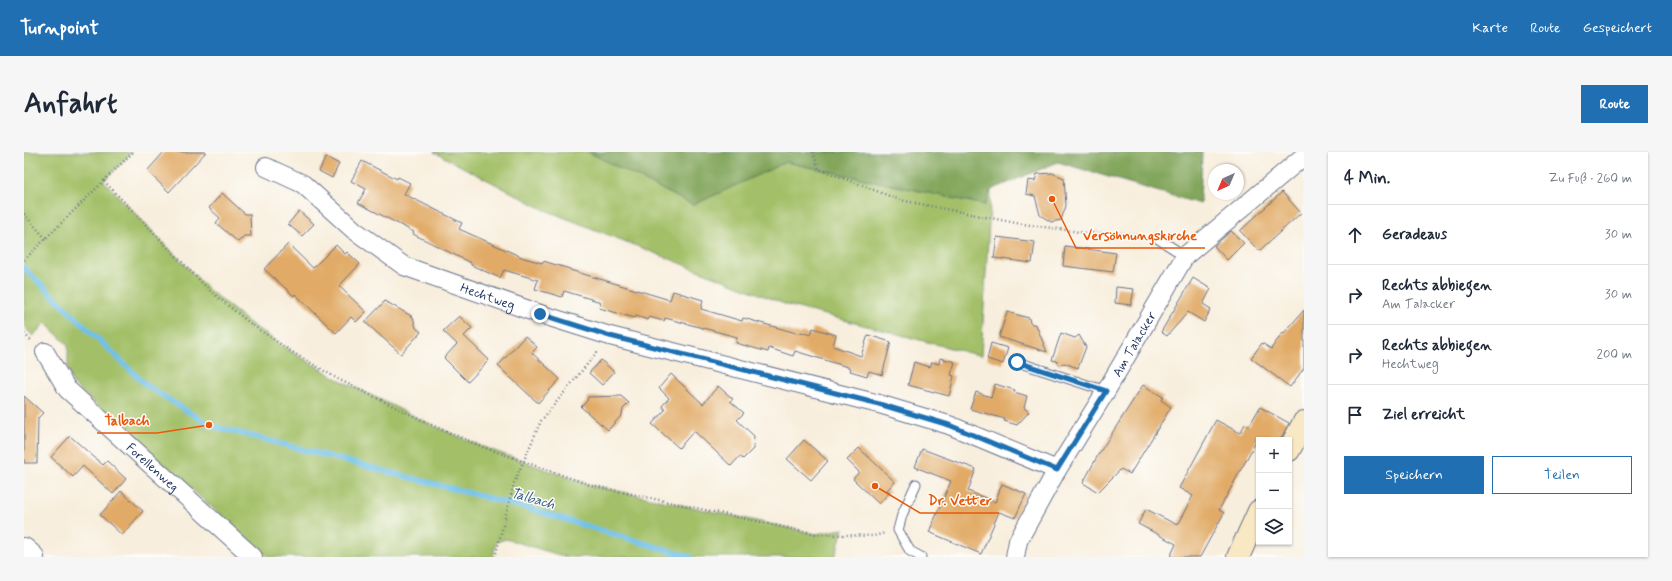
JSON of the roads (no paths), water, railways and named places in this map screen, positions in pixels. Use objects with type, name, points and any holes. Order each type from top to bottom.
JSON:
[{"type":"main road","points":[[1292,444],[1304,422]]},
{"type":"main road","points":[[1238,557],[1256,518]]},
{"type":"street","name":"Am Talacker","points":[[1015,557],[1018,540],[1057,470],[1106,391],[1185,256],[1304,156]]},
{"type":"street","name":"Hechtweg","points":[[266,167],[303,184],[354,230],[404,266],[540,314],[610,336],[879,404],[949,425],[1057,470]]},
{"type":"street","name":"Forellenweg","points":[[45,352],[67,389],[253,557]]},
{"type":"street","points":[[24,549],[33,557]]},
{"type":"lane","points":[[1157,238],[1185,256]]},
{"type":"lane","points":[[1017,362],[1106,391]]},
{"type":"lane","points":[[916,484],[902,515],[898,530],[910,552],[921,557]]},
{"type":"waterway","name":"Talbach","points":[[24,268],[146,385],[209,425],[530,509],[690,557]]},
{"type":"place","name":"Versöhnungskirche","points":[[1052,199]]},
{"type":"place","name":"Talbach","points":[[209,425]]},
{"type":"place","name":"Dr. Vetter","points":[[875,486]]}]
